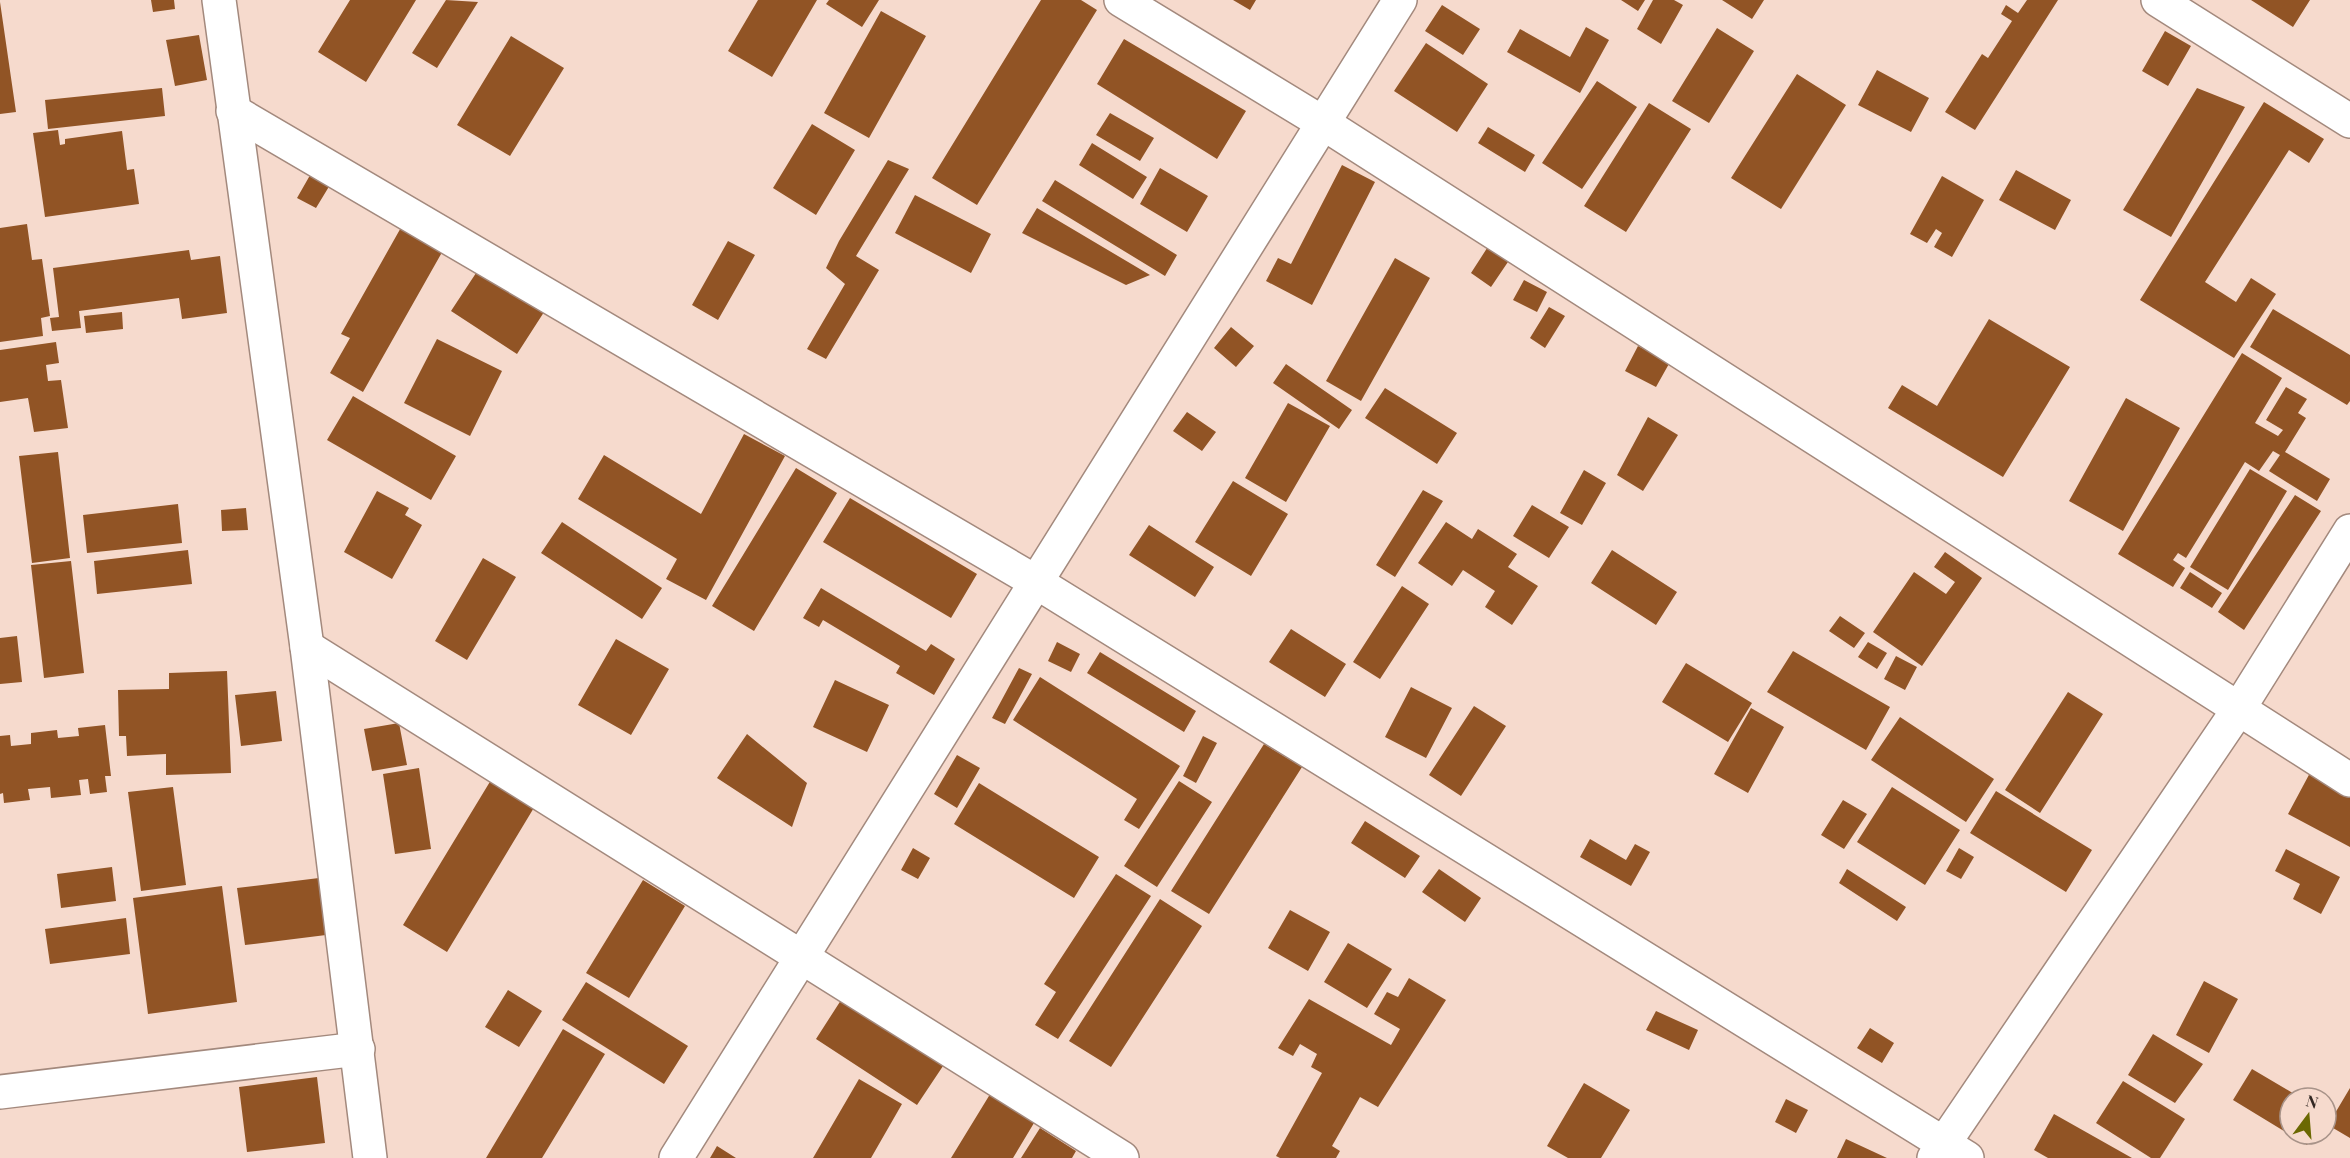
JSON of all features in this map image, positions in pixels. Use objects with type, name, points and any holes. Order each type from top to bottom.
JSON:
[{"type":"street","points":[[219,0],[307,647],[370,1158]]},
{"type":"street","points":[[1121,0],[1323,123],[2350,780]]},
{"type":"street","points":[[676,1158],[1400,0]]},
{"type":"street","points":[[2158,0],[2350,121]]},
{"type":"street","points":[[233,111],[1036,582],[1948,1153],[2238,710],[2350,531]]},
{"type":"street","points":[[307,647],[1122,1158]]},
{"type":"street","points":[[0,1092],[358,1049]]},
{"type":"building","points":[[151,0],[174,0],[175,9],[153,12]]},
{"type":"building","points":[[350,0],[416,0],[366,82],[318,52]]},
{"type":"building","points":[[446,0],[478,2],[437,68],[412,53]]},
{"type":"building","points":[[758,0],[817,0],[772,77],[728,51]]},
{"type":"building","points":[[829,0],[879,0],[862,27],[826,4]]},
{"type":"building","points":[[1041,0],[1081,0],[1097,10],[977,205],[932,178]]},
{"type":"building","points":[[1233,0],[1256,0],[1250,10]]},
{"type":"building","points":[[1621,0],[1645,0],[1638,11]]},
{"type":"building","points":[[1653,0],[1674,0],[1683,5],[1661,44],[1637,29]]},
{"type":"building","points":[[1722,0],[1764,0],[1752,19]]},
{"type":"building","points":[[2027,0],[2058,0],[1975,130],[1945,112],[1982,54],[1988,58],[2012,21],[2001,14],[2006,5],[2018,13]]},
{"type":"building","points":[[2251,0],[2310,0],[2293,27]]},
{"type":"building","points":[[0,2],[16,112],[0,114]]},
{"type":"building","points":[[1442,5],[1480,29],[1463,55],[1425,31]]},
{"type":"building","points":[[881,11],[926,36],[869,138],[824,113]]},
{"type":"building","points":[[1586,27],[1609,40],[1580,93],[1507,52],[1520,29],[1570,57]]},
{"type":"building","points":[[1717,28],[1754,51],[1709,123],[1672,101]]},
{"type":"building","points":[[2165,31],[2191,46],[2168,86],[2142,71]]},
{"type":"building","points":[[199,35],[207,80],[175,86],[166,40]]},
{"type":"building","points":[[511,36],[564,68],[510,156],[457,125]]},
{"type":"building","points":[[1124,39],[1246,111],[1217,159],[1097,84]]},
{"type":"building","points":[[1426,43],[1488,84],[1457,132],[1394,91]]},
{"type":"building","points":[[1877,70],[1929,98],[1911,132],[1858,105]]},
{"type":"building","points":[[1797,74],[1846,105],[1781,209],[1731,178]]},
{"type":"building","points":[[1597,81],[1637,107],[1582,189],[1542,163]]},
{"type":"building","points":[[162,88],[165,116],[48,129],[45,100]]},
{"type":"building","points":[[2197,88],[2245,107],[2171,237],[2123,210]]},
{"type":"building","points":[[2264,102],[2324,139],[2309,163],[2289,150],[2205,282],[2236,302],[2251,278],[2276,294],[2234,358],[2140,300]]},
{"type":"building","points":[[1649,103],[1691,129],[1626,232],[1584,206]]},
{"type":"building","points":[[1110,113],[1154,138],[1140,161],[1096,135]]},
{"type":"building","points":[[812,124],[855,150],[816,215],[773,188]]},
{"type":"building","points":[[1488,127],[1535,155],[1525,172],[1478,143]]},
{"type":"building","points":[[58,130],[60,145],[65,144],[65,139],[122,131],[127,170],[134,169],[139,204],[45,217],[33,133]]},
{"type":"building","points":[[1092,143],[1147,177],[1133,199],[1079,165]]},
{"type":"building","points":[[888,160],[909,169],[856,256],[879,270],[826,359],[807,349],[845,284],[826,268],[839,241]]},
{"type":"building","points":[[317,163],[336,175],[316,208],[297,198]]},
{"type":"building","points":[[1342,165],[1375,182],[1312,305],[1266,281],[1278,258],[1291,264]]},
{"type":"building","points":[[1160,168],[1208,196],[1187,232],[1140,204]]},
{"type":"building","points":[[2016,170],[2071,200],[2055,230],[1999,200]]},
{"type":"building","points":[[1942,176],[1984,200],[1952,257],[1934,247],[1942,233],[1936,229],[1927,243],[1910,234]]},
{"type":"building","points":[[1055,180],[1177,255],[1165,276],[1042,201]]},
{"type":"building","points":[[915,195],[991,234],[971,273],[895,233]]},
{"type":"building","points":[[1037,208],[1150,275],[1126,285],[1022,233]]},
{"type":"building","points":[[27,224],[32,260],[42,259],[50,316],[41,318],[43,336],[0,342],[0,228]]},
{"type":"building","points":[[403,224],[445,247],[363,392],[330,373],[350,338],[341,334]]},
{"type":"building","points":[[728,241],[755,255],[718,320],[692,305]]},
{"type":"building","points":[[1491,242],[1512,256],[1491,287],[1471,273]]},
{"type":"building","points":[[189,250],[191,260],[220,256],[227,313],[182,319],[179,298],[79,311],[81,328],[52,331],[50,318],[59,317],[53,268]]},
{"type":"building","points":[[1395,258],[1430,278],[1361,401],[1326,381]]},
{"type":"building","points":[[480,267],[546,309],[517,354],[451,311]]},
{"type":"building","points":[[1524,280],[1547,292],[1537,312],[1513,300]]},
{"type":"building","points":[[1549,307],[1565,316],[1545,348],[1530,338]]},
{"type":"building","points":[[2273,309],[2350,355],[2350,401],[2347,405],[2250,347]]},
{"type":"building","points":[[122,312],[123,329],[86,333],[84,316]]},
{"type":"building","points":[[1989,319],[2070,367],[2003,477],[1888,408],[1902,385],[1937,406]]},
{"type":"building","points":[[1231,327],[1254,346],[1236,367],[1214,348]]},
{"type":"building","points":[[437,339],[502,371],[470,436],[404,403]]},
{"type":"building","points":[[56,342],[59,363],[46,365],[48,381],[61,380],[68,428],[34,432],[28,398],[0,402],[0,350]]},
{"type":"building","points":[[1638,346],[1670,362],[1656,387],[1625,371]]},
{"type":"building","points":[[2242,353],[2282,378],[2255,423],[2278,436],[2283,430],[2266,420],[2286,387],[2307,399],[2298,413],[2306,418],[2285,452],[2330,479],[2317,501],[2269,471],[2280,455],[2273,451],[2259,471],[2245,462],[2186,558],[2178,553],[2173,560],[2185,568],[2173,587],[2118,554]]},
{"type":"building","points":[[1286,364],[1352,410],[1339,429],[1273,383]]},
{"type":"building","points":[[1385,388],[1457,433],[1437,464],[1365,418]]},
{"type":"building","points":[[353,396],[456,456],[431,500],[327,440]]},
{"type":"building","points":[[2126,398],[2180,428],[2123,531],[2069,501]]},
{"type":"building","points":[[1288,403],[1330,426],[1286,502],[1245,478]]},
{"type":"building","points":[[1187,412],[1216,432],[1202,451],[1173,431]]},
{"type":"building","points":[[1648,417],[1678,435],[1643,491],[1617,475]]},
{"type":"building","points":[[744,434],[785,456],[706,600],[666,579],[677,559],[578,499],[604,455],[701,514]]},
{"type":"building","points":[[58,452],[70,558],[32,563],[19,456]]},
{"type":"building","points":[[796,468],[837,493],[754,631],[712,606]]},
{"type":"building","points":[[2250,469],[2287,491],[2228,590],[2190,567]]},
{"type":"building","points":[[1584,470],[1606,483],[1582,525],[1560,513]]},
{"type":"building","points":[[1233,481],[1288,514],[1251,576],[1195,542]]},
{"type":"building","points":[[1423,490],[1443,501],[1395,577],[1376,565]]},
{"type":"building","points":[[377,491],[409,508],[405,515],[422,525],[392,579],[344,552]]},
{"type":"building","points":[[2295,495],[2321,511],[2244,630],[2218,612]]},
{"type":"building","points":[[850,498],[977,574],[951,618],[823,542]]},
{"type":"building","points":[[178,504],[182,543],[87,553],[83,515]]},
{"type":"building","points":[[1532,505],[1569,527],[1549,558],[1513,536]]},
{"type":"building","points":[[246,508],[248,530],[222,531],[221,510]]},
{"type":"building","points":[[562,522],[662,588],[642,619],[541,553]]},
{"type":"building","points":[[1446,522],[1472,539],[1478,529],[1517,554],[1508,567],[1538,586],[1512,625],[1485,607],[1495,591],[1463,570],[1452,586],[1418,563]]},
{"type":"building","points":[[1149,525],[1214,567],[1195,597],[1129,555]]},
{"type":"building","points":[[188,550],[192,584],[97,594],[94,561]]},
{"type":"building","points":[[1612,550],[1677,592],[1656,625],[1591,583]]},
{"type":"building","points":[[1945,552],[1982,578],[1922,666],[1873,632],[1914,572],[1946,594],[1955,582],[1934,567]]},
{"type":"building","points":[[483,558],[516,577],[467,660],[435,641]]},
{"type":"building","points":[[71,561],[84,673],[44,678],[31,565]]},
{"type":"building","points":[[2190,572],[2222,593],[2212,608],[2180,588]]},
{"type":"building","points":[[1402,586],[1429,604],[1380,679],[1353,662]]},
{"type":"building","points":[[821,588],[926,651],[931,644],[955,659],[934,695],[896,673],[900,666],[823,620],[819,627],[803,618]]},
{"type":"building","points":[[1840,616],[1865,633],[1854,648],[1829,631]]},
{"type":"building","points":[[1291,629],[1346,664],[1325,697],[1269,662]]},
{"type":"building","points":[[17,636],[22,682],[0,684],[0,638]]},
{"type":"building","points":[[616,639],[669,669],[631,735],[578,705]]},
{"type":"building","points":[[1057,642],[1080,654],[1071,672],[1048,661]]},
{"type":"building","points":[[1868,642],[1887,653],[1877,669],[1858,657]]},
{"type":"building","points":[[1793,651],[1890,707],[1866,750],[1767,692]]},
{"type":"building","points":[[1100,652],[1196,711],[1184,732],[1087,673]]},
{"type":"building","points":[[1896,656],[1917,667],[1905,690],[1884,679]]},
{"type":"building","points":[[1686,663],[1752,703],[1728,742],[1662,702]]},
{"type":"building","points":[[1019,668],[1032,674],[1005,724],[992,718]]},
{"type":"building","points":[[227,671],[231,773],[166,775],[166,754],[127,756],[126,736],[119,736],[118,690],[169,689],[169,673]]},
{"type":"building","points":[[1040,677],[1180,766],[1139,829],[1124,820],[1137,799],[1013,720]]},
{"type":"building","points":[[835,680],[889,705],[867,752],[813,727]]},
{"type":"building","points":[[1411,687],[1452,708],[1426,758],[1385,737]]},
{"type":"building","points":[[276,691],[282,741],[241,746],[235,695]]},
{"type":"building","points":[[2068,692],[2103,714],[2040,813],[2005,790]]},
{"type":"building","points":[[1474,706],[1506,726],[1461,796],[1429,775]]},
{"type":"building","points":[[1751,708],[1784,727],[1748,793],[1714,774]]},
{"type":"building","points":[[1900,717],[1994,779],[1966,822],[1871,760]]},
{"type":"building","points":[[399,723],[407,765],[372,771],[364,729]]},
{"type":"building","points":[[105,725],[111,776],[105,776],[107,792],[90,794],[88,779],[79,780],[81,795],[51,798],[50,787],[28,789],[30,800],[4,803],[3,793],[0,794],[0,736],[10,735],[11,746],[31,744],[31,733],[57,730],[58,738],[79,736],[78,728]]},
{"type":"building","points":[[747,734],[807,783],[792,827],[717,778]]},
{"type":"building","points":[[1203,736],[1217,743],[1196,783],[1183,776]]},
{"type":"building","points":[[1264,744],[1302,767],[1209,914],[1171,891]]},
{"type":"building","points":[[957,755],[980,768],[957,808],[934,794]]},
{"type":"building","points":[[419,768],[431,849],[395,854],[383,774]]},
{"type":"building","points":[[2311,771],[2350,792],[2350,847],[2288,814]]},
{"type":"building","points":[[491,780],[535,806],[447,952],[403,925]]},
{"type":"building","points":[[1179,781],[1212,802],[1157,887],[1124,866]]},
{"type":"building","points":[[979,783],[1099,857],[1074,898],[954,824]]},
{"type":"building","points":[[173,787],[186,885],[141,891],[128,792]]},
{"type":"building","points":[[1892,787],[1960,830],[1925,885],[1857,842]]},
{"type":"building","points":[[1996,791],[2092,850],[2066,892],[1970,833]]},
{"type":"building","points":[[1843,800],[1867,814],[1844,849],[1821,835]]},
{"type":"building","points":[[1365,821],[1420,856],[1405,878],[1351,843]]},
{"type":"building","points":[[1590,839],[1626,860],[1635,844],[1650,852],[1631,886],[1580,857]]},
{"type":"building","points":[[913,848],[930,858],[918,879],[901,870]]},
{"type":"building","points":[[1959,848],[1974,857],[1961,879],[1946,871]]},
{"type":"building","points":[[2286,849],[2340,877],[2321,914],[2293,899],[2300,884],[2275,871]]},
{"type":"building","points":[[112,867],[116,901],[61,908],[57,874]]},
{"type":"building","points":[[1439,869],[1481,898],[1465,922],[1422,892]]},
{"type":"building","points":[[1847,869],[1906,907],[1897,921],[1839,883]]},
{"type":"building","points":[[1116,874],[1151,896],[1058,1039],[1035,1025],[1056,992],[1044,984]]},
{"type":"building","points":[[319,878],[326,935],[245,945],[237,888]]},
{"type":"building","points":[[643,880],[685,906],[629,998],[586,973]]},
{"type":"building","points":[[222,886],[237,1002],[148,1014],[133,898]]},
{"type":"building","points":[[1160,899],[1202,926],[1111,1067],[1069,1041]]},
{"type":"building","points":[[1290,910],[1330,932],[1308,971],[1268,948]]},
{"type":"building","points":[[126,918],[130,954],[50,964],[45,929]]},
{"type":"building","points":[[1348,943],[1392,969],[1367,1008],[1324,982]]},
{"type":"building","points":[[1409,978],[1446,1000],[1378,1107],[1360,1097],[1332,1146],[1340,1151],[1336,1158],[1280,1158],[1276,1156],[1322,1073],[1311,1067],[1317,1054],[1300,1044],[1293,1056],[1278,1048],[1309,999],[1391,1045],[1400,1029],[1374,1014],[1387,992],[1398,997]]},
{"type":"building","points":[[2204,981],[2238,999],[2209,1053],[2176,1035]]},
{"type":"building","points":[[586,982],[688,1046],[664,1084],[562,1020]]},
{"type":"building","points":[[508,990],[542,1011],[519,1047],[485,1027]]},
{"type":"building","points":[[843,997],[945,1063],[917,1105],[816,1039]]},
{"type":"building","points":[[1656,1011],[1698,1030],[1689,1050],[1646,1030]]},
{"type":"building","points":[[1870,1028],[1894,1043],[1882,1063],[1857,1048]]},
{"type":"building","points":[[563,1029],[605,1054],[542,1158],[486,1158]]},
{"type":"building","points":[[2153,1034],[2203,1064],[2175,1103],[2128,1075]]},
{"type":"building","points":[[2252,1069],[2281,1086],[2278,1086],[2278,1127],[2233,1100]]},
{"type":"building","points":[[317,1077],[325,1143],[247,1152],[239,1087]]},
{"type":"building","points":[[859,1079],[902,1104],[871,1158],[813,1158]]},
{"type":"building","points":[[2123,1081],[2185,1119],[2160,1158],[2151,1158],[2096,1123]]},
{"type":"building","points":[[1584,1083],[1630,1110],[1601,1158],[1568,1158],[1547,1146]]},
{"type":"building","points":[[2350,1088],[2350,1138],[2338,1131],[2338,1108]]},
{"type":"building","points":[[992,1091],[1037,1118],[1013,1158],[951,1158]]},
{"type":"building","points":[[1786,1099],[1808,1110],[1796,1133],[1775,1122]]},
{"type":"building","points":[[2054,1114],[2132,1158],[2048,1158],[2034,1150]]},
{"type":"building","points":[[1040,1128],[1076,1151],[1072,1158],[1021,1158]]},
{"type":"building","points":[[1846,1139],[1887,1158],[1837,1158]]},
{"type":"building","points":[[717,1146],[736,1158],[710,1158]]}]
